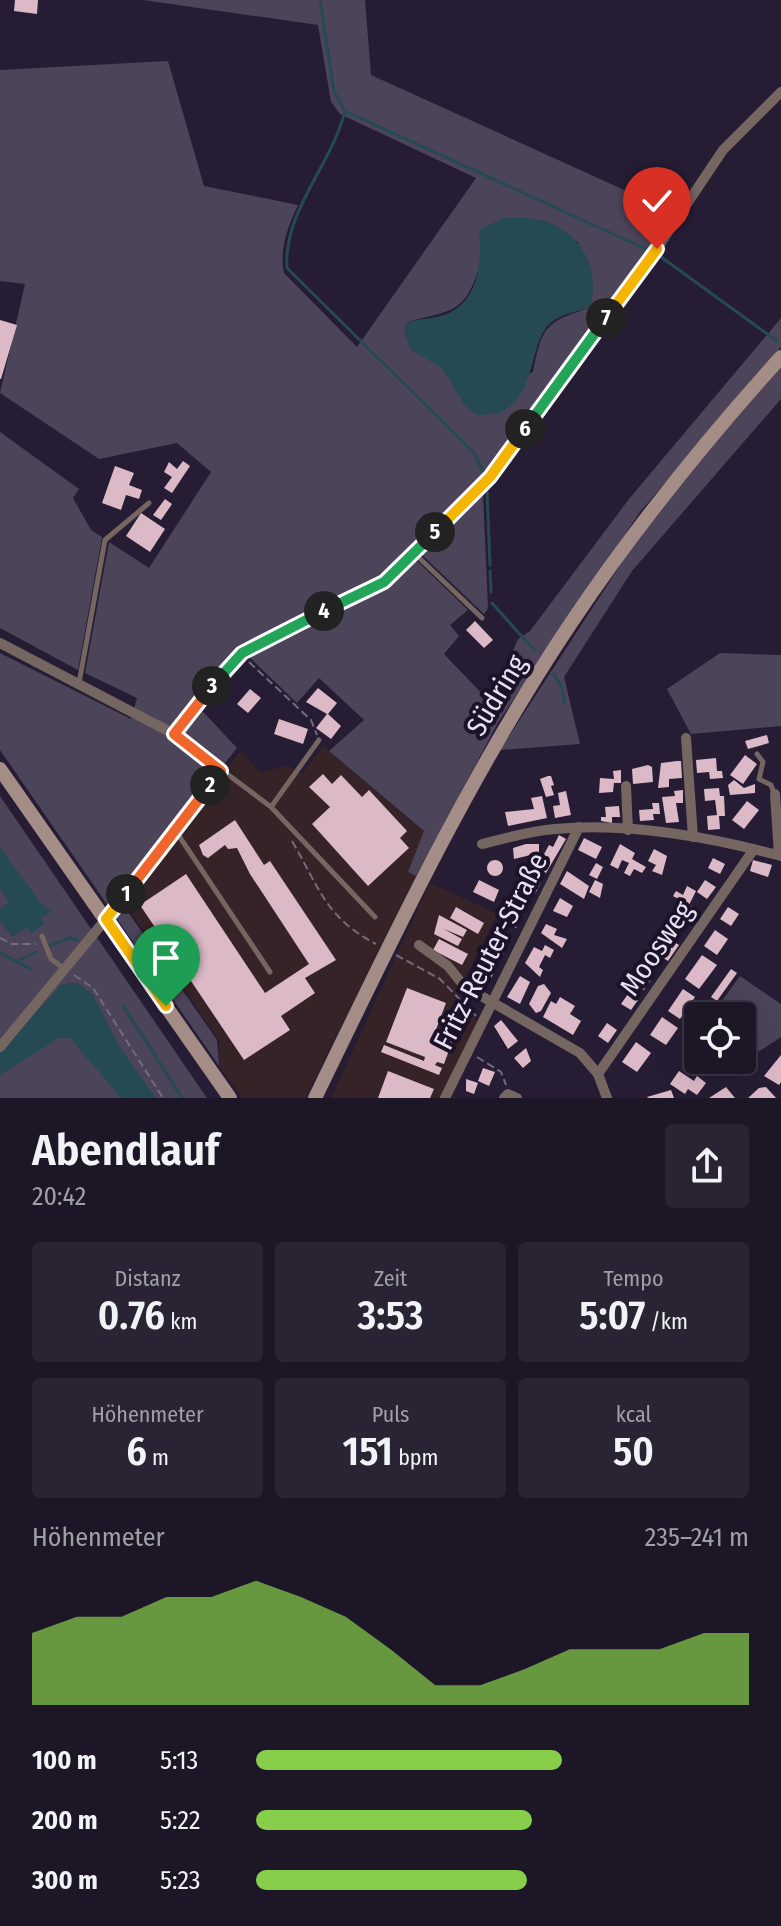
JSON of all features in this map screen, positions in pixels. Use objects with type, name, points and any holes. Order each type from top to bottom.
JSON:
[{"type":"main road","name":"Südring","points":[[315,1098],[448,831],[528,689],[624,547],[682,471],[781,357]]},
{"type":"main road","points":[[0,769],[230,1098]]},
{"type":"street","points":[[0,643],[174,734],[242,653],[384,582],[490,477],[654,252],[723,150],[781,92]]},
{"type":"street","points":[[686,738],[693,837]]},
{"type":"street","points":[[626,786],[628,830]]},
{"type":"street","points":[[482,844],[536,831],[579,827],[693,837],[780,855],[775,794]]},
{"type":"street","name":"Fritz-Reuter-Straße","points":[[445,1098],[579,827]]},
{"type":"street","name":"Moosweg","points":[[598,1074],[754,849]]},
{"type":"street","points":[[0,1047],[106,919]]},
{"type":"street","points":[[419,945],[448,966],[464,986],[580,1053],[598,1074],[607,1098]]},
{"type":"lane","points":[[79,685],[105,540],[149,503]]},
{"type":"lane","points":[[414,553],[482,618]]},
{"type":"lane","points":[[174,734],[271,807],[375,917]]},
{"type":"lane","points":[[271,807],[319,740]]},
{"type":"lane","points":[[757,754],[763,762],[759,779],[771,785],[775,794]]},
{"type":"lane","points":[[221,771],[175,830],[270,972]]},
{"type":"lane","points":[[42,936],[51,959],[63,968]]},
{"type":"path","points":[[242,653],[311,720],[319,740]]},
{"type":"path","points":[[106,919],[175,830]]},
{"type":"path","points":[[286,830],[332,914],[349,930]]},
{"type":"path","points":[[0,938],[12,944],[35,943],[51,959]]},
{"type":"path","points":[[63,968],[93,988],[163,1098]]},
{"type":"path","points":[[425,970],[440,979],[458,1001],[482,1021]]},
{"type":"path","points":[[466,1051],[501,1072],[509,1097]]},
{"type":"shaded area","points":[[143,0],[365,0],[371,75],[675,213],[488,471],[381,578],[254,639],[227,659],[194,702],[237,748],[172,829],[168,849],[126,909],[217,1040],[219,1066],[0,750],[0,653],[131,719],[137,698],[85,673],[109,542],[149,568],[211,472],[177,443],[99,459],[0,393],[25,284],[0,281],[0,70],[168,61],[204,186],[298,205],[285,238],[284,273],[357,347],[476,178],[340,114],[331,102],[318,25]],"holes":[[[577,241],[592,281],[589,308],[563,318],[548,328],[539,345],[533,372],[464,404],[445,371],[410,344],[405,331],[407,322],[457,306],[470,290],[482,259]]]},
{"type":"shaded area","points":[[503,218],[530,218],[549,223],[574,239],[589,264],[593,293],[589,308],[561,316],[545,329],[528,379],[513,403],[498,413],[476,415],[464,404],[442,368],[411,350],[404,332],[407,322],[451,312],[468,297],[479,264],[479,230]]},
{"type":"shaded area","points":[[781,318],[781,347],[640,512],[499,721],[416,876],[408,872],[424,831],[329,751],[364,720],[319,678],[297,703],[245,653],[387,586],[414,558],[468,610],[450,625],[459,636],[444,654],[490,702],[518,639],[530,631],[629,499]]},
{"type":"shaded area","points":[[781,367],[781,399],[632,571],[564,677],[580,744],[500,750],[623,561],[687,474]]},
{"type":"shaded area","points":[[0,432],[79,489],[73,498],[91,530],[102,537],[78,670],[0,628]]},
{"type":"shaded area","points":[[483,493],[488,608],[484,614],[421,554]]},
{"type":"shaded area","points":[[720,653],[781,655],[781,726],[691,734],[667,689]]},
{"type":"shaded area","points":[[323,746],[424,832],[408,872],[416,876],[305,1098],[242,1098],[219,1066],[219,1040],[128,908],[240,751],[260,772],[289,766],[302,774]]},
{"type":"shaded area","points":[[0,796],[207,1098],[0,1098]]},
{"type":"shaded area","points":[[0,847],[40,902],[51,912],[41,918],[44,924],[31,933],[27,927],[12,937],[0,921],[0,909],[9,902],[0,889]]},
{"type":"shaded area","points":[[430,883],[498,914],[453,1001],[478,1021],[444,1098],[331,1098]]},
{"type":"shaded area","points":[[740,976],[781,1004],[781,1037],[756,1053],[756,1002],[721,1002]]},
{"type":"shaded area","points":[[78,983],[92,994],[121,1049],[156,1098],[121,1098],[70,1038],[59,1038],[0,1075],[0,1052],[61,985]]},
{"type":"building","points":[[15,0],[38,0],[37,14],[14,11]]},
{"type":"building","points":[[0,320],[17,325],[1,379],[0,379]]},
{"type":"building","points":[[183,461],[190,466],[172,493],[164,488],[172,477],[164,472],[169,462],[177,469]]},
{"type":"building","points":[[115,466],[134,473],[129,485],[142,490],[139,499],[126,495],[121,510],[102,503]]},
{"type":"building","points":[[165,499],[172,504],[161,520],[153,515]]},
{"type":"building","points":[[141,513],[165,529],[150,552],[126,536]]},
{"type":"building","points":[[475,621],[493,640],[484,648],[466,630]]},
{"type":"building","points":[[318,688],[337,703],[328,714],[341,726],[331,739],[316,728],[327,714],[306,702]]},
{"type":"building","points":[[250,689],[261,698],[248,713],[237,704]]},
{"type":"building","points":[[279,719],[308,729],[303,744],[274,734]]},
{"type":"building","points":[[767,735],[769,743],[748,749],[745,741]]},
{"type":"building","points":[[745,755],[757,764],[743,784],[730,775]]},
{"type":"building","points":[[716,758],[717,771],[722,771],[723,778],[710,779],[709,772],[697,773],[696,760]]},
{"type":"building","points":[[681,761],[682,778],[669,779],[669,787],[658,788],[661,763]]},
{"type":"building","points":[[652,767],[653,782],[633,784],[632,769]]},
{"type":"building","points":[[621,770],[621,783],[614,783],[613,792],[599,793],[600,778],[614,779],[613,771]]},
{"type":"building","points":[[323,774],[332,784],[341,775],[362,797],[369,790],[407,831],[400,838],[409,848],[368,886],[312,824],[330,807],[309,787]]},
{"type":"building","points":[[551,776],[554,785],[551,786],[554,795],[546,797],[540,779]]},
{"type":"building","points":[[734,780],[744,788],[755,784],[755,793],[730,795],[728,785]]},
{"type":"building","points":[[719,788],[720,796],[724,796],[725,816],[719,816],[720,829],[708,830],[707,816],[717,815],[715,800],[705,801],[704,789]]},
{"type":"building","points":[[683,790],[683,803],[676,803],[679,822],[666,823],[662,797],[675,796],[674,791]]},
{"type":"building","points":[[566,791],[571,815],[555,818],[553,806],[560,805],[558,793]]},
{"type":"building","points":[[542,796],[547,818],[508,826],[505,812],[534,809],[531,798]]},
{"type":"building","points":[[747,801],[759,810],[744,829],[732,820]]},
{"type":"building","points":[[652,803],[659,803],[660,814],[653,814],[654,820],[640,821],[639,810],[653,809]]},
{"type":"building","points":[[619,806],[620,817],[612,817],[612,823],[601,821],[601,817],[606,817],[605,807]]},
{"type":"building","points":[[235,820],[264,865],[270,861],[336,960],[305,978],[315,993],[281,1016],[290,1030],[244,1060],[140,905],[186,874],[265,993],[309,964],[250,874],[237,848],[228,849],[225,845],[208,858],[203,855],[199,845]]},
{"type":"building","points":[[559,835],[566,839],[546,873],[537,867],[549,845],[553,847]]},
{"type":"building","points":[[584,838],[602,847],[596,859],[578,850]]},
{"type":"building","points":[[539,844],[539,853],[514,859],[513,848]]},
{"type":"building","points":[[620,844],[635,853],[632,859],[646,867],[642,873],[634,869],[630,876],[624,873],[629,863],[622,860],[618,869],[610,865]]},
{"type":"building","points":[[654,849],[667,856],[662,875],[652,871],[656,865],[648,861]]},
{"type":"building","points":[[713,858],[725,864],[720,874],[708,868]]},
{"type":"building","points":[[495,860],[503,868],[495,876],[487,868]]},
{"type":"building","points":[[753,860],[772,865],[768,877],[750,871]]},
{"type":"building","points":[[596,863],[603,867],[597,879],[589,875]]},
{"type":"building","points":[[567,871],[589,886],[584,899],[560,884]]},
{"type":"building","points":[[521,873],[541,882],[535,894],[516,882]]},
{"type":"building","points":[[479,880],[499,890],[494,902],[473,892]]},
{"type":"building","points":[[595,880],[603,884],[600,898],[589,892]]},
{"type":"building","points":[[705,880],[716,887],[707,899],[697,892]]},
{"type":"building","points":[[687,886],[696,891],[689,905],[673,896],[676,891],[683,895]]},
{"type":"building","points":[[517,898],[526,903],[516,928],[508,923],[512,916],[504,912],[509,899],[515,902]]},
{"type":"building","points":[[560,898],[573,906],[567,917],[553,911]]},
{"type":"building","points":[[689,905],[699,910],[691,922],[681,915]]},
{"type":"building","points":[[456,907],[484,923],[478,934],[450,918]]},
{"type":"building","points":[[728,907],[739,914],[731,926],[720,919]]},
{"type":"building","points":[[439,915],[467,930],[463,937],[444,929],[462,939],[458,946],[434,934]]},
{"type":"building","points":[[546,924],[557,929],[554,935],[567,939],[562,948],[541,933]]},
{"type":"building","points":[[715,930],[728,939],[717,955],[704,946]]},
{"type":"building","points":[[500,932],[511,937],[501,959],[493,955],[497,947],[493,945],[494,940]]},
{"type":"building","points":[[663,935],[679,945],[668,961],[659,955],[665,947],[658,942]]},
{"type":"building","points":[[439,939],[468,954],[462,965],[433,950]]},
{"type":"building","points":[[651,944],[659,949],[651,961],[643,955]]},
{"type":"building","points":[[545,945],[554,950],[550,958],[545,955],[539,967],[543,970],[540,977],[525,963],[534,947],[542,951]]},
{"type":"building","points":[[702,955],[717,965],[699,989],[685,979]]},
{"type":"building","points":[[484,963],[496,969],[488,983],[478,978]]},
{"type":"building","points":[[731,969],[737,973],[717,1001],[711,997]]},
{"type":"building","points":[[642,972],[652,978],[644,990],[634,983]]},
{"type":"building","points":[[520,976],[530,982],[520,1004],[507,997]]},
{"type":"building","points":[[544,984],[551,993],[541,1011],[536,1013],[529,1004],[538,986]]},
{"type":"building","points":[[407,988],[446,1003],[434,1035],[452,1042],[444,1064],[437,1062],[435,1065],[442,1068],[439,1075],[381,1052],[384,1045],[424,1061],[425,1057],[386,1042]]},
{"type":"building","points":[[683,989],[695,997],[692,1002],[684,1002],[684,1013],[680,1019],[668,1011]]},
{"type":"building","points":[[628,994],[638,1000],[631,1010],[621,1004]]},
{"type":"building","points":[[560,997],[575,1006],[570,1014],[581,1021],[573,1035],[543,1017],[551,1001],[556,1004]]},
{"type":"building","points":[[662,1017],[678,1028],[666,1045],[650,1035]]},
{"type":"building","points":[[501,1020],[518,1041],[508,1049],[494,1026]]},
{"type":"building","points":[[607,1023],[617,1030],[608,1043],[598,1036]]},
{"type":"building","points":[[636,1042],[651,1053],[637,1072],[622,1062]]},
{"type":"building","points":[[526,1048],[531,1061],[523,1068],[514,1058]]},
{"type":"building","points":[[781,1055],[781,1082],[779,1085],[764,1076]]},
{"type":"building","points":[[483,1068],[495,1072],[489,1086],[478,1081]]},
{"type":"building","points":[[388,1071],[434,1089],[430,1098],[378,1098]]},
{"type":"building","points":[[679,1071],[694,1081],[697,1076],[706,1083],[697,1095],[688,1089],[685,1094],[670,1084]]},
{"type":"building","points":[[466,1079],[478,1083],[474,1094],[466,1091]]},
{"type":"building","points":[[726,1087],[735,1098],[709,1098]]},
{"type":"building","points":[[766,1087],[776,1098],[748,1098],[759,1088]]},
{"type":"building","points":[[671,1090],[674,1098],[647,1097]]},
{"type":"waterway","points":[[320,0],[334,92],[345,111],[650,251]]},
{"type":"waterway","points":[[345,111],[339,131],[300,208],[288,247],[287,268],[474,453],[485,475]]},
{"type":"waterway","points":[[657,254],[777,341]]},
{"type":"waterway","points":[[487,491],[490,565]]},
{"type":"waterway","points":[[490,571],[491,592]]},
{"type":"waterway","points":[[492,603],[534,650]]},
{"type":"waterway","points":[[554,674],[562,688],[564,703]]},
{"type":"waterway","points":[[50,946],[69,938],[78,940]]},
{"type":"waterway","points":[[18,961],[36,952]]},
{"type":"waterway","points":[[0,953],[31,969]]},
{"type":"waterway","points":[[124,1007],[182,1098]]},
{"type":"route","points":[[166,1006],[106,919],[221,771],[174,734],[242,653],[384,582],[490,477],[657,249]]}]
